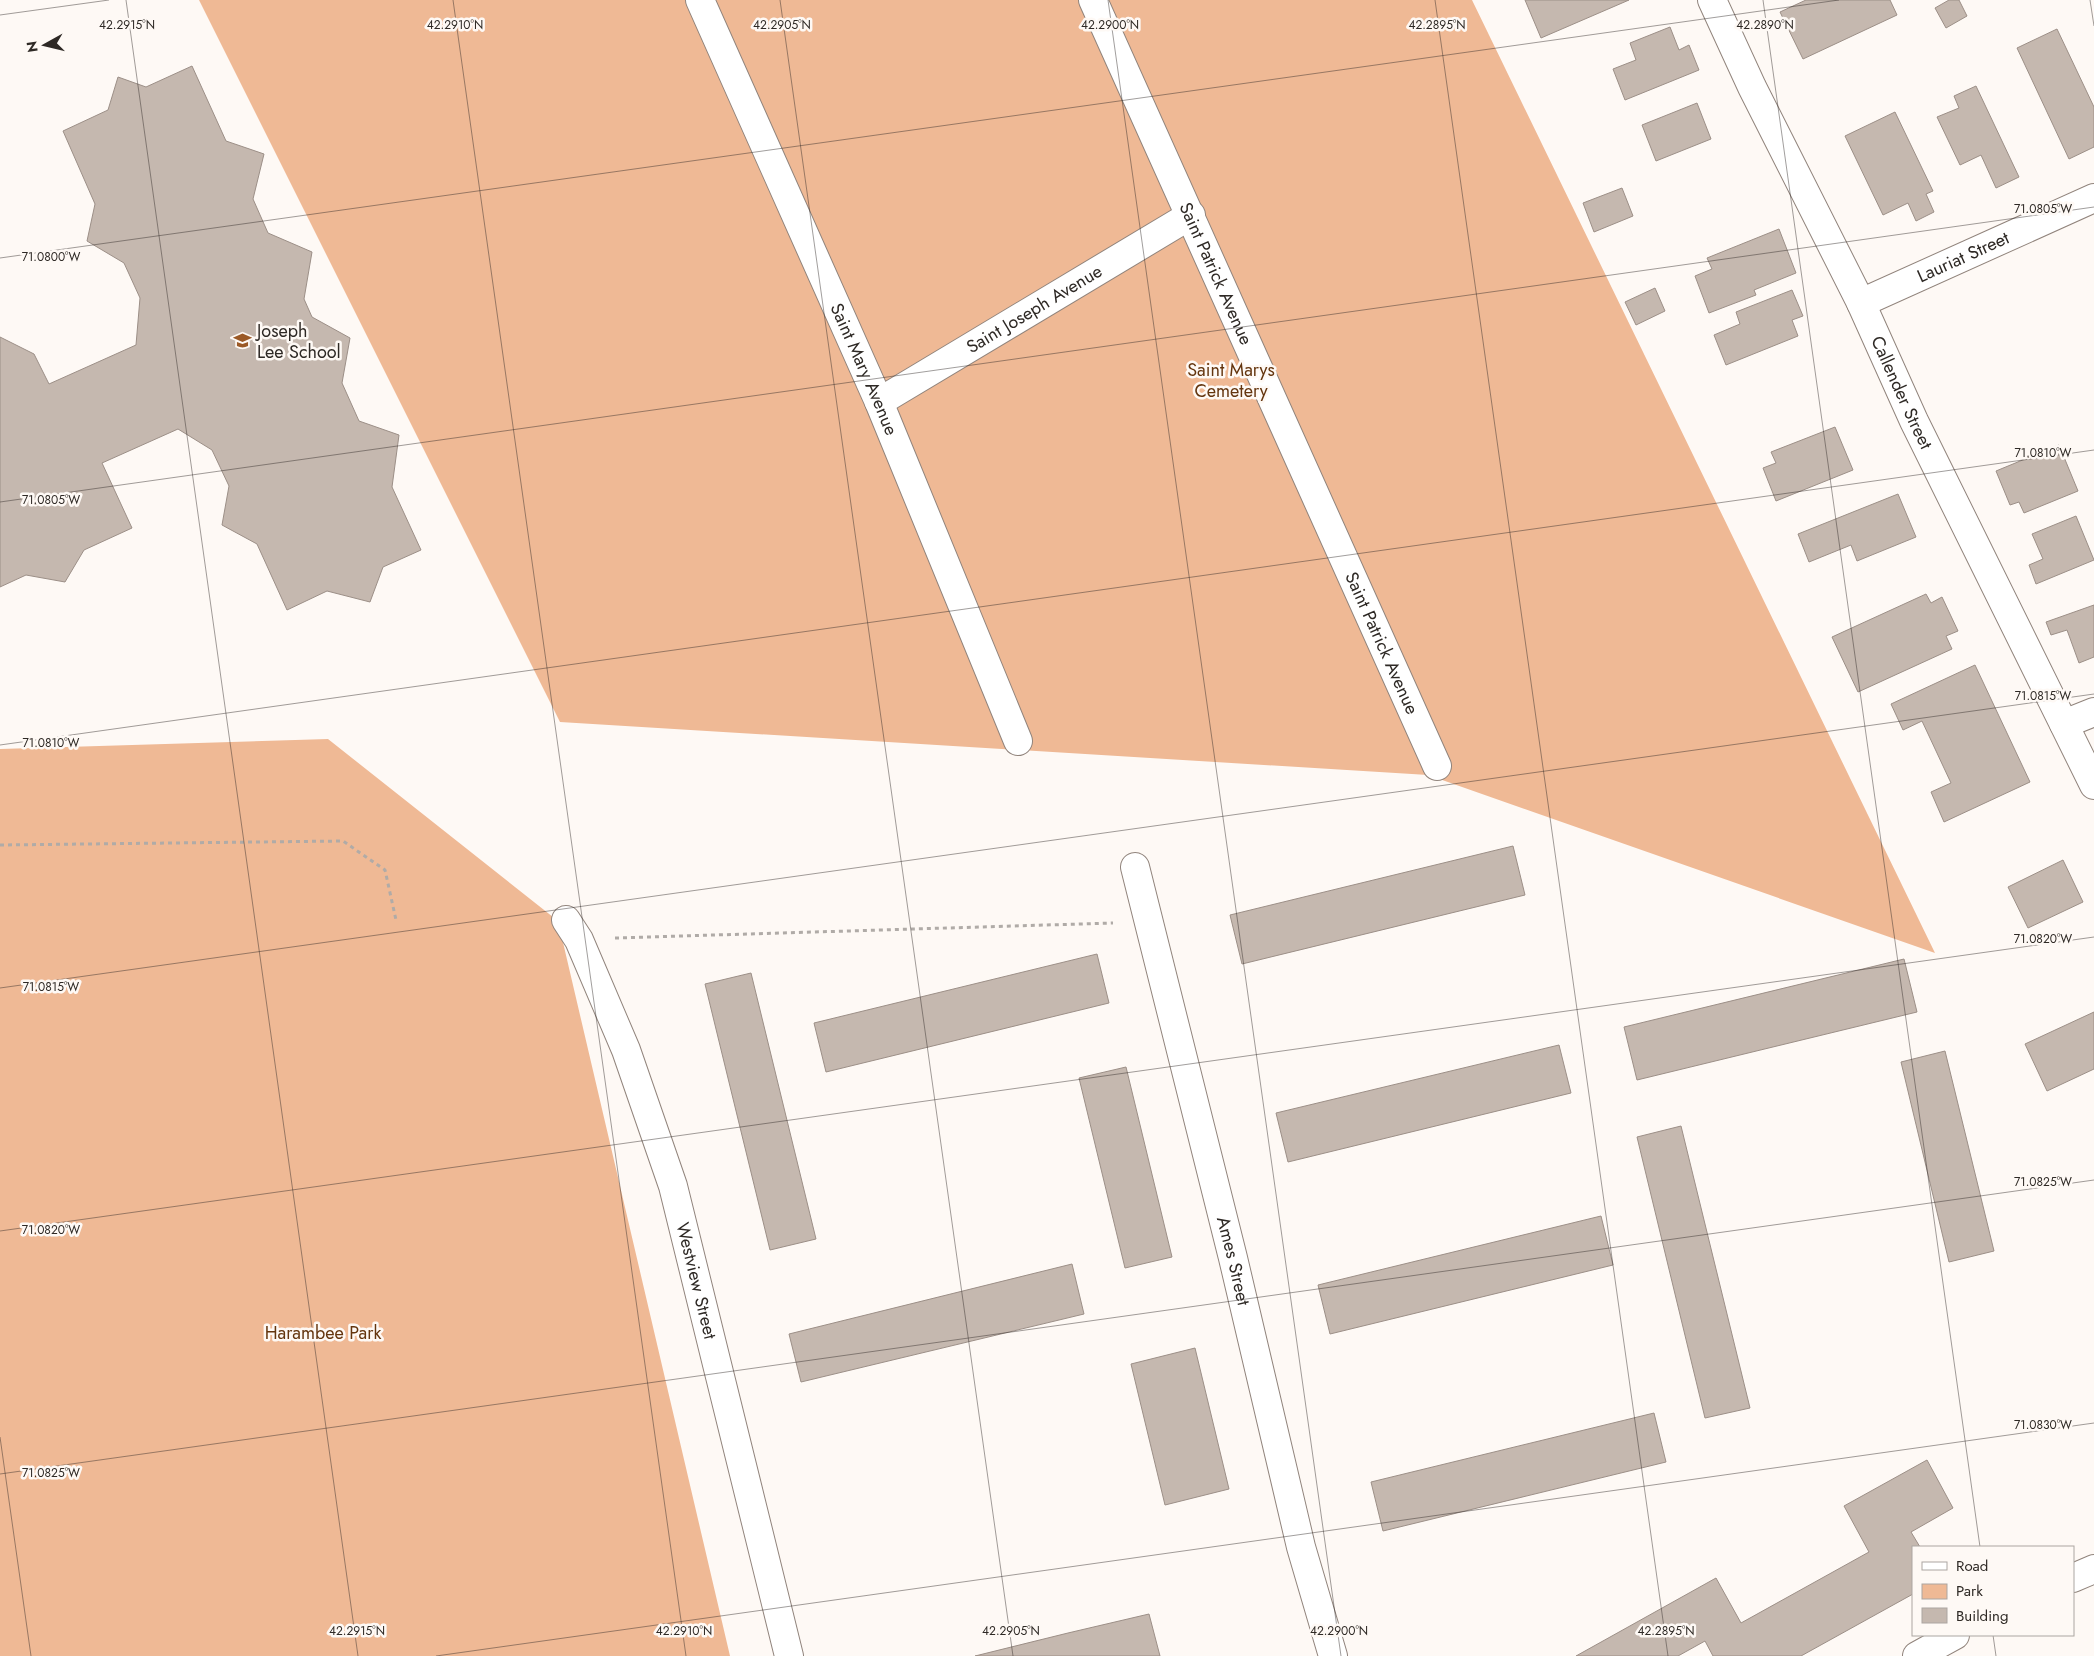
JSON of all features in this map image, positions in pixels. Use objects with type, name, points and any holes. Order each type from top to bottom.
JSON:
[{"type":"street","name":"Saint Mary Avenue","points":[[700,0],[879,402],[1018,741]]},
{"type":"street","name":"Saint Patrick Avenue","points":[[1093,0],[1437,766]]},
{"type":"street","name":"Callender Street","points":[[1712,0],[1752,87],[1860,303],[1914,421],[2094,785]]},
{"type":"street","name":"Lauriat Street","points":[[1860,303],[2094,198]]},
{"type":"street","name":"Saint Joseph Avenue","points":[[879,402],[1190,215]]},
{"type":"street","points":[[2064,724],[2094,712]]},
{"type":"street","name":"Ames Street","points":[[1135,867],[1235,1267],[1301,1547],[1333,1656]]},
{"type":"street","name":"Westview Street","points":[[572,930],[626,1050],[673,1186],[789,1656]]},
{"type":"street","points":[[2074,1578],[2094,1570]]},
{"type":"street","points":[[1917,1656],[1953,1636]]},
{"type":"path","points":[[0,845],[342,840],[385,870],[396,920]]},
{"type":"path","points":[[572,930],[1150,922]]},
{"type":"green space","name":"Saint Marys Cemetery","points":[[199,0],[1472,0],[1935,953],[1428,775],[560,722]]},
{"type":"green space","name":"Harambee Park","points":[[328,739],[558,921],[730,1656],[0,1656],[0,749]]},
{"type":"building","points":[[1525,0],[1629,0],[1541,38]]},
{"type":"building","points":[[1806,0],[1890,0],[1897,15],[1803,59],[1780,12]]},
{"type":"building","points":[[1949,0],[1959,0],[1967,16],[1946,28],[1935,8]]},
{"type":"building","points":[[1670,27],[1679,50],[1689,45],[1699,70],[1625,100],[1613,69],[1636,60],[1630,43]]},
{"type":"building","points":[[2057,29],[2094,107],[2094,147],[2069,159],[2017,48]]},
{"type":"building","name":"Joseph Lee School","points":[[192,66],[226,141],[264,154],[253,199],[268,233],[312,252],[304,299],[312,317],[350,338],[342,383],[359,421],[399,435],[392,487],[421,550],[383,567],[370,602],[327,591],[287,610],[257,544],[222,525],[229,486],[212,450],[178,429],[102,463],[132,528],[84,550],[65,582],[26,575],[0,587],[0,337],[34,354],[49,384],[136,345],[140,298],[124,263],[87,241],[95,204],[63,131],[108,110],[118,77],[146,87]]},
{"type":"building","points":[[1976,86],[2019,177],[1996,188],[1981,155],[1960,165],[1937,117],[1959,108],[1954,96]]},
{"type":"building","points":[[1697,103],[1711,139],[1656,161],[1642,125]]},
{"type":"building","points":[[1895,112],[1933,191],[1926,194],[1934,212],[1916,221],[1908,203],[1883,215],[1845,136]]},
{"type":"building","points":[[1622,188],[1633,216],[1594,232],[1583,203]]},
{"type":"building","points":[[1779,229],[1796,273],[1754,290],[1756,295],[1709,313],[1695,276],[1712,269],[1707,258]]},
{"type":"building","points":[[1655,288],[1665,311],[1636,325],[1625,302]]},
{"type":"building","points":[[1792,290],[1803,316],[1792,320],[1798,336],[1726,365],[1714,335],[1740,324],[1736,312]]},
{"type":"building","points":[[1835,427],[1853,470],[1776,501],[1763,468],[1776,463],[1771,452]]},
{"type":"building","points":[[2059,445],[2078,491],[2024,513],[2019,502],[2010,505],[1996,471]]},
{"type":"building","points":[[1898,494],[1916,537],[1857,561],[1851,545],[1809,562],[1798,534]]},
{"type":"building","points":[[2076,516],[2094,560],[2036,584],[2029,565],[2043,559],[2032,534]]},
{"type":"building","points":[[1926,594],[1931,603],[1942,597],[1958,631],[1946,636],[1952,649],[1858,692],[1832,637]]},
{"type":"building","points":[[2094,605],[2094,657],[2079,663],[2067,630],[2051,635],[2046,622]]},
{"type":"building","points":[[1975,665],[2030,782],[1944,822],[1931,792],[1951,783],[1922,721],[1903,730],[1891,704]]},
{"type":"building","points":[[1513,846],[1525,895],[1242,964],[1230,915]]},
{"type":"building","points":[[2063,860],[2083,902],[2028,928],[2008,887]]},
{"type":"building","points":[[1097,954],[1109,1003],[826,1072],[814,1023]]},
{"type":"building","points":[[1904,959],[1917,1012],[1637,1080],[1624,1027]]},
{"type":"building","points":[[751,973],[816,1239],[770,1250],[705,984]]},
{"type":"building","points":[[2094,1012],[2094,1069],[2047,1091],[2025,1044]]},
{"type":"building","points":[[1559,1045],[1571,1093],[1288,1162],[1276,1113]]},
{"type":"building","points":[[1945,1051],[1994,1251],[1949,1262],[1901,1062]]},
{"type":"building","points":[[1126,1067],[1172,1257],[1125,1268],[1079,1078]]},
{"type":"building","points":[[1681,1126],[1750,1408],[1705,1418],[1637,1137]]},
{"type":"building","points":[[1601,1216],[1613,1265],[1330,1334],[1318,1285]]},
{"type":"building","points":[[1072,1264],[1084,1314],[801,1382],[789,1334]]},
{"type":"building","points":[[1195,1348],[1229,1489],[1165,1505],[1131,1364]]},
{"type":"building","points":[[1654,1413],[1666,1462],[1383,1531],[1371,1482]]},
{"type":"building","points":[[1927,1460],[1953,1508],[1911,1532],[1919,1546],[1912,1546],[1912,1595],[1801,1656],[1713,1656],[1705,1641],[1678,1656],[1576,1656],[1716,1578],[1741,1623],[1869,1552],[1844,1506]]},
{"type":"building","points":[[1149,1614],[1160,1656],[975,1656],[1068,1633]]},
{"type":"place","name":"Joseph Lee School","points":[[243,341]]}]
